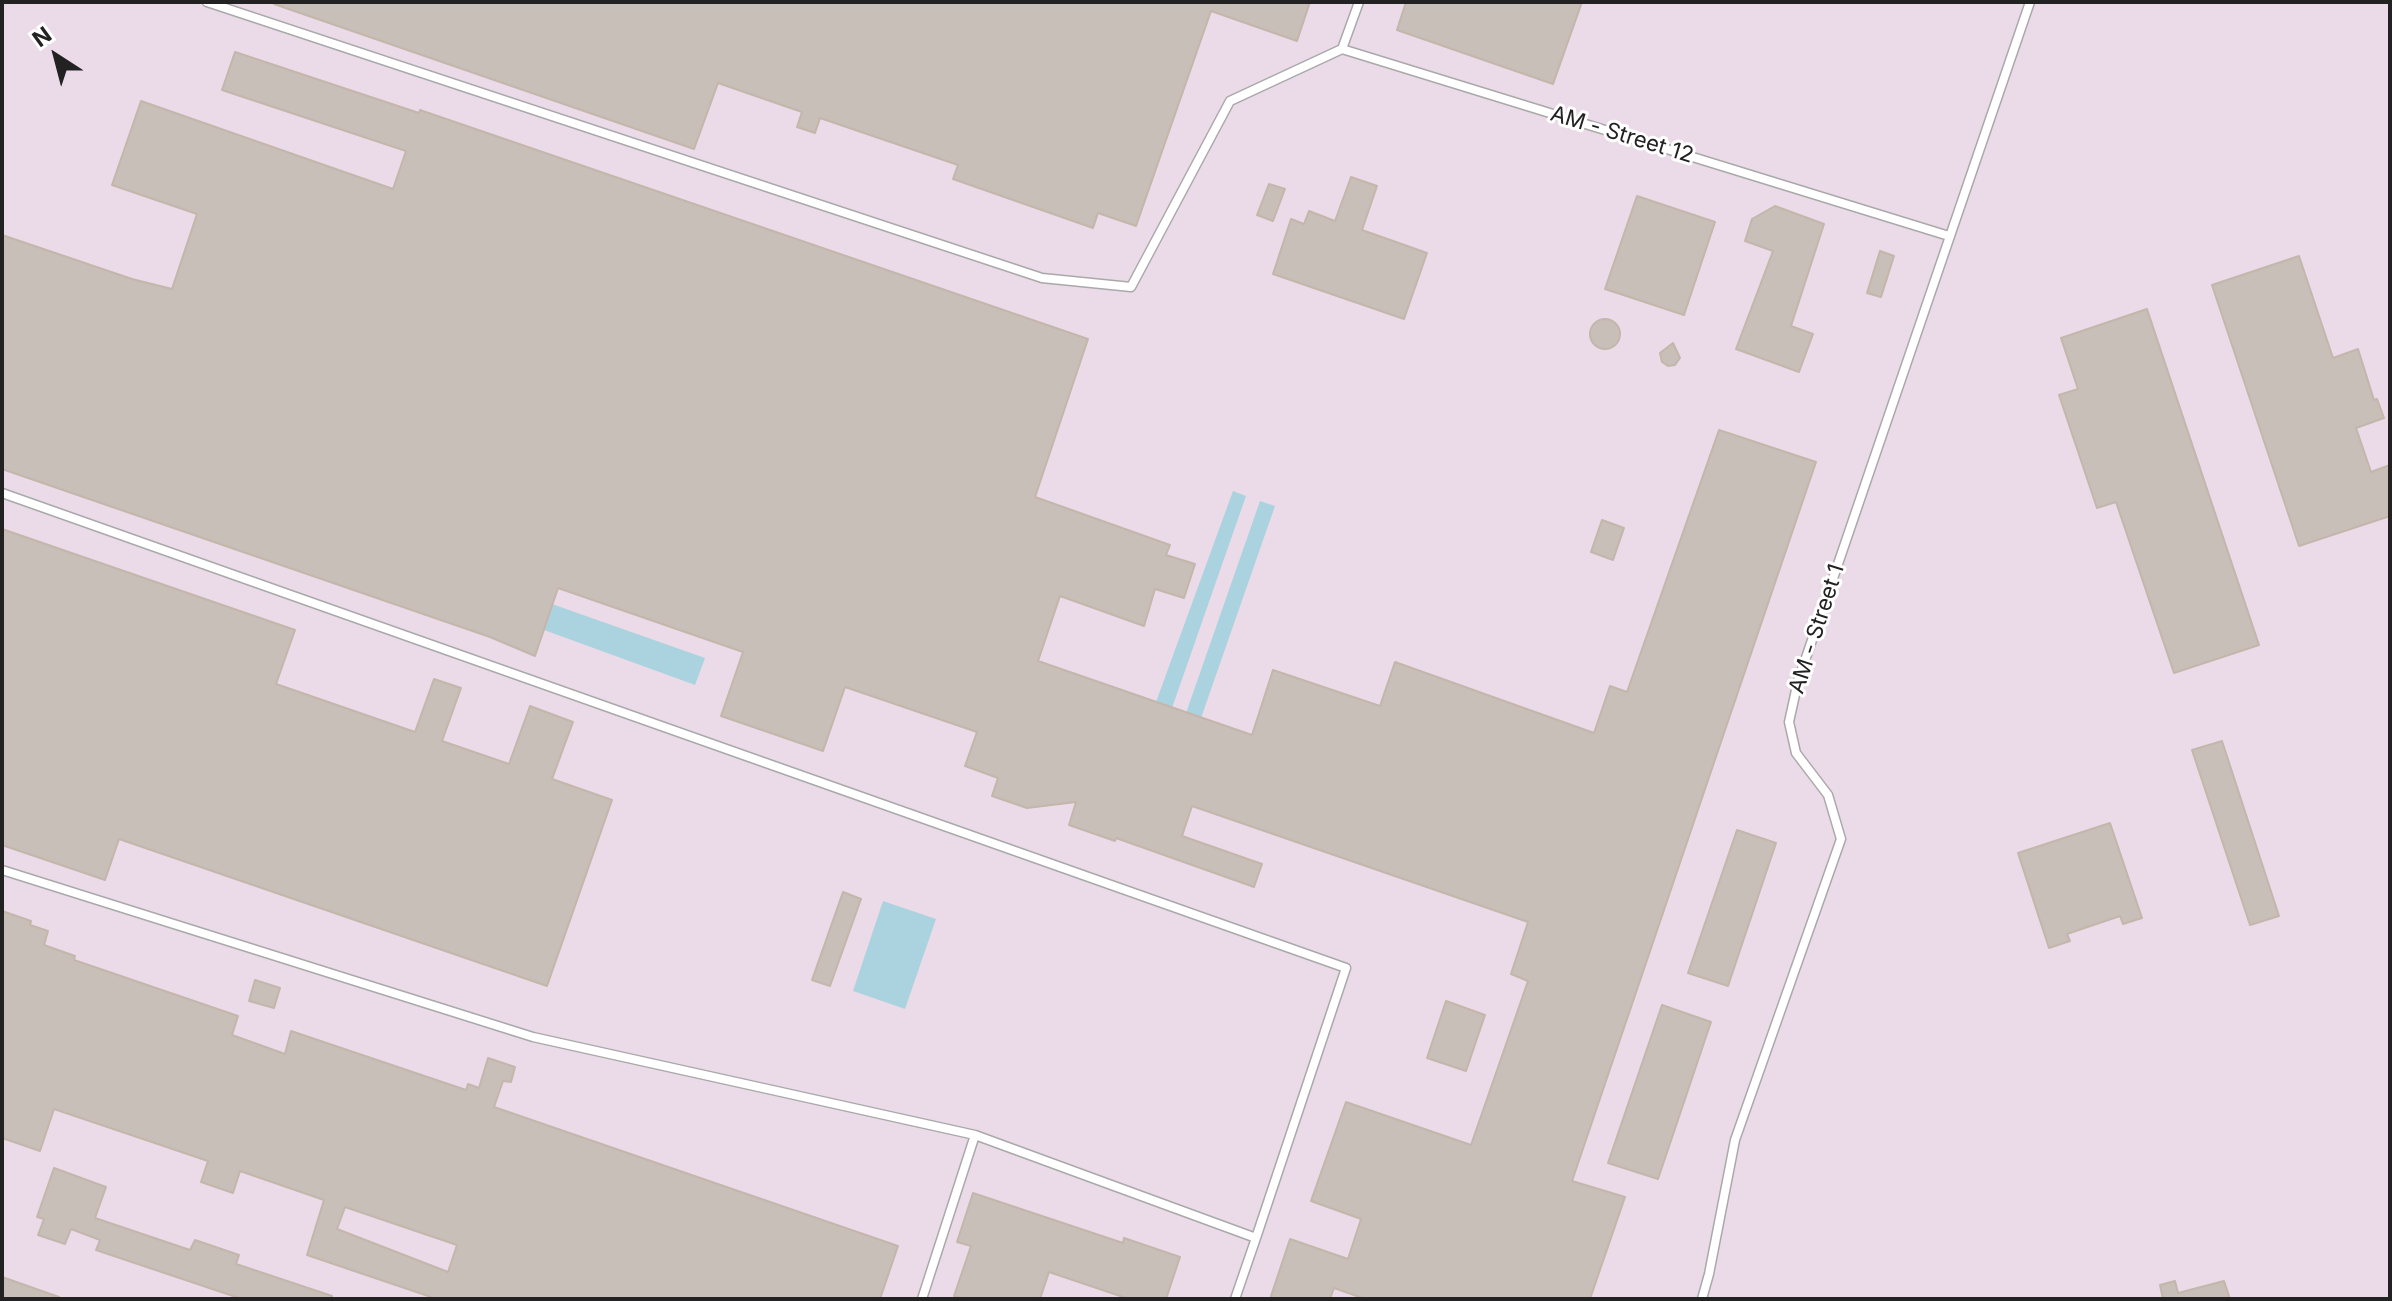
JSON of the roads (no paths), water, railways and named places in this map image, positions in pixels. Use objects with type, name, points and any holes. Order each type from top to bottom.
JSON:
[{"type":"lane","points":[[207,2],[1042,278],[1131,287],[1230,101],[1342,49],[1359,2]]},
{"type":"lane","name":"AM - Street 1","points":[[1702,1299],[1735,1140],[1841,839],[1828,795],[1796,753],[1789,722],[1798,681],[2030,2]]},
{"type":"lane","name":"AM - Street 12","points":[[1342,49],[1949,236]]},
{"type":"lane","points":[[2,493],[1346,968],[1235,1299]]},
{"type":"lane","points":[[2,870],[533,1037],[975,1135],[1256,1238]]},
{"type":"lane","points":[[922,1299],[975,1135]]},
{"type":"water","points":[[1233,491],[1246,496],[1172,708],[1156,702]]},
{"type":"water","points":[[1260,501],[1275,506],[1201,718],[1186,713]]},
{"type":"water","points":[[552,604],[705,658],[695,685],[544,630]]},
{"type":"water","points":[[883,901],[936,919],[905,1009],[853,991]]}]
